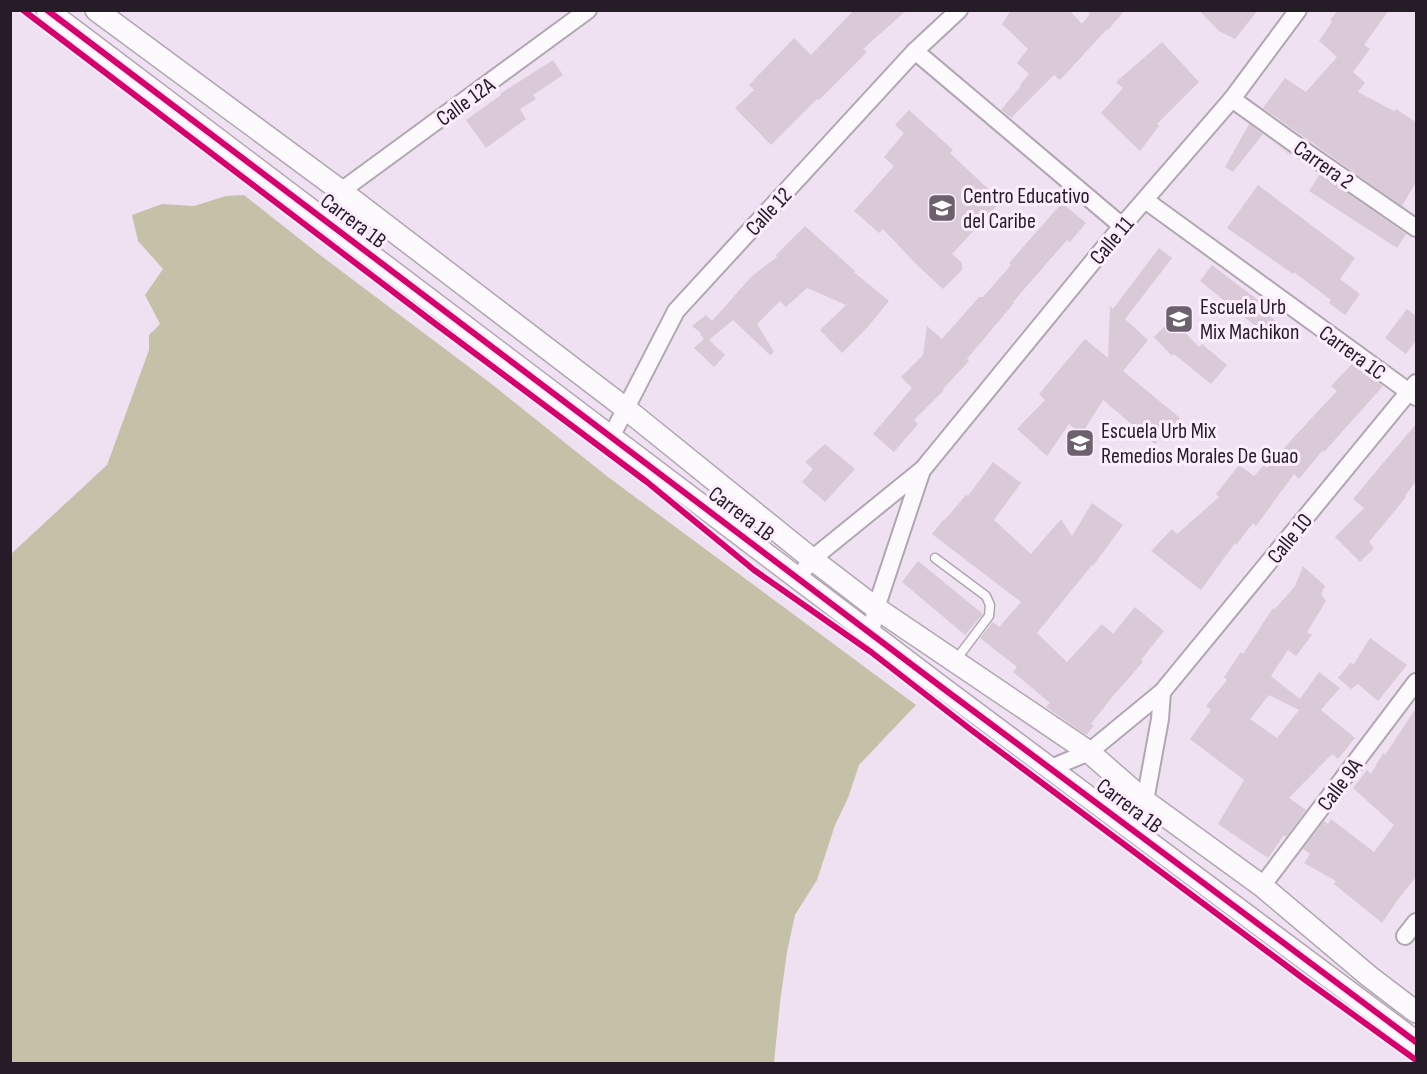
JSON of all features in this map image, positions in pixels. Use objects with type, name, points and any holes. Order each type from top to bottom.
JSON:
[{"type":"street","name":"Carrera 1B","points":[[46,10],[1416,1042]]},
{"type":"street","name":"Carrera 1B","points":[[96,10],[341,191],[625,408],[876,608],[1089,752],[1145,801],[1262,886],[1370,977],[1416,1012]]},
{"type":"street","name":"Calle 12A","points":[[320,217],[341,191],[588,10]]},
{"type":"street","name":"Calle 12","points":[[611,437],[676,311],[915,51],[959,10]]},
{"type":"street","name":"Calle 11","points":[[923,469],[1122,226],[1232,99],[1298,10]]},
{"type":"street","points":[[915,51],[1122,226]]},
{"type":"street","name":"Carrera 2","points":[[1232,99],[1416,228]]},
{"type":"street","name":"Carrera 1C","points":[[1144,200],[1414,391]]},
{"type":"street","name":"Calle 10","points":[[1051,768],[1089,752],[1162,692],[1414,391]]},
{"type":"street","points":[[798,578],[812,559],[923,469]]},
{"type":"street","points":[[871,633],[876,608],[923,469]]},
{"type":"street","name":"Calle 9A","points":[[1262,886],[1416,682]]},
{"type":"street","points":[[1146,839],[1145,801],[1160,719],[1162,692]]},
{"type":"street","points":[[1405,936],[1416,922]]},
{"type":"lane","points":[[935,558],[986,596],[990,605],[989,616],[955,661]]},
{"type":"shaded area","points":[[244,195],[489,382],[608,477],[916,705],[859,765],[848,798],[835,825],[817,880],[795,915],[787,952],[774,1063],[11,1063],[11,554],[107,465],[149,350],[149,335],[160,324],[145,295],[163,269],[138,241],[132,215],[162,204],[194,206],[226,196]]},
{"type":"building","points":[[854,10],[907,10],[863,49],[867,52],[771,145],[735,108],[754,90],[749,85],[794,38],[811,55]]},
{"type":"building","points":[[1011,10],[1069,10],[1082,24],[1090,14],[1087,10],[1125,10],[1060,80],[1054,75],[1011,118],[1001,110],[1029,74],[1017,63],[1028,49],[1002,24]]},
{"type":"building","points":[[1199,10],[1258,10],[1235,39],[1219,31]]},
{"type":"building","points":[[1338,10],[1389,10],[1364,45],[1370,49],[1353,72],[1365,83],[1358,92],[1394,111],[1396,109],[1416,122],[1416,182],[1402,206],[1263,108],[1285,78],[1306,92],[1337,57],[1319,41]]},
{"type":"building","points":[[1162,42],[1199,82],[1157,124],[1159,126],[1140,151],[1101,113],[1123,88],[1116,82]]},
{"type":"building","points":[[553,60],[563,75],[533,95],[536,99],[520,109],[526,119],[486,148],[466,120],[500,94]]},
{"type":"building","points":[[909,110],[953,150],[950,153],[1001,201],[952,254],[962,263],[962,270],[943,289],[883,229],[879,233],[854,211],[894,166],[884,157],[904,133],[895,125]]},
{"type":"building","points":[[1249,124],[1263,134],[1233,172],[1225,167]]},
{"type":"building","points":[[1320,174],[1406,234],[1397,248],[1309,191]]},
{"type":"building","points":[[1258,185],[1355,258],[1340,279],[1360,294],[1345,315],[1329,303],[1331,300],[1294,272],[1293,274],[1227,228]]},
{"type":"building","points":[[1062,203],[1086,223],[1070,242],[1067,240],[1013,302],[967,359],[969,361],[914,420],[918,424],[894,452],[873,434],[912,388],[901,377],[923,355],[927,326],[942,339],[979,297],[983,297],[1011,265],[1009,263]]},
{"type":"building","points":[[805,226],[889,301],[842,353],[820,330],[846,305],[807,288],[786,307],[780,301],[757,324],[774,352],[770,355],[733,320],[709,340],[725,355],[714,367],[694,348],[704,339],[701,333],[692,326],[706,315],[712,321],[752,276],[777,257],[776,255]]},
{"type":"building","points":[[1159,248],[1172,258],[1125,319],[1148,340],[1123,371],[1180,418],[1155,444],[1103,400],[1081,435],[1069,424],[1047,456],[1017,429],[1045,400],[1039,394],[1085,339],[1108,358],[1110,306],[1113,309]]},
{"type":"building","points":[[1212,265],[1267,307],[1264,310],[1282,327],[1269,341],[1256,329],[1258,328],[1200,281]]},
{"type":"building","points":[[1407,309],[1416,316],[1416,340],[1406,354],[1385,338]]},
{"type":"building","points":[[1172,319],[1199,347],[1202,344],[1227,365],[1211,384],[1174,354],[1172,356],[1154,337]]},
{"type":"building","points":[[1352,364],[1383,386],[1299,479],[1294,474],[1256,526],[1253,523],[1236,545],[1235,543],[1201,590],[1151,551],[1172,529],[1177,534],[1219,497],[1216,494],[1239,465],[1254,476],[1264,465],[1267,468],[1337,391],[1331,386]]},
{"type":"building","points":[[1416,424],[1416,481],[1406,497],[1369,542],[1374,548],[1360,562],[1335,537],[1364,508],[1353,499]]},
{"type":"building","points":[[825,444],[855,469],[825,502],[802,482],[813,469],[805,462]]},
{"type":"building","points":[[993,462],[1021,483],[994,520],[1031,554],[1061,519],[1072,536],[1092,503],[1123,525],[1093,566],[1037,633],[1067,662],[1102,624],[1113,634],[1135,607],[1164,631],[1141,660],[1143,662],[1091,724],[1094,726],[1086,735],[1046,707],[1050,703],[1013,672],[1017,667],[980,638],[993,622],[999,627],[1021,602],[932,534],[966,495],[968,496]]},
{"type":"building","points":[[918,561],[983,614],[965,635],[902,582]]},
{"type":"building","points":[[1303,566],[1325,586],[1321,594],[1326,601],[1307,632],[1312,635],[1296,656],[1288,650],[1271,676],[1300,699],[1319,672],[1340,688],[1321,710],[1355,738],[1338,759],[1332,754],[1289,798],[1306,810],[1268,858],[1218,824],[1244,780],[1190,739],[1211,710],[1206,706],[1227,680],[1224,677],[1241,652],[1243,654],[1273,608],[1275,609],[1295,586]],"holes":[[[1269,695],[1299,710],[1277,738],[1250,719]]]},
{"type":"building","points":[[1370,638],[1407,665],[1378,701],[1358,684],[1351,689],[1338,678],[1350,663],[1354,664]]},
{"type":"building","points":[[1416,708],[1416,877],[1382,923],[1334,884],[1336,881],[1304,863],[1310,854],[1303,849],[1324,821],[1328,824],[1331,819],[1374,852],[1394,825],[1353,788],[1367,770],[1371,774],[1383,753],[1385,755]]},
{"type":"cycle path","points":[[23,10],[647,482],[754,570],[871,652],[970,729],[1416,1060]]},
{"type":"cycle path","points":[[47,10],[944,689],[1416,1042]]},
{"type":"place","name":"Centro Educativo del Caribe","points":[[942,208]]},
{"type":"place","name":"Escuela Urb Mix Machikon","points":[[1179,319]]},
{"type":"place","name":"Escuela Urb Mix Remedios Morales De Guao","points":[[1080,443]]}]
